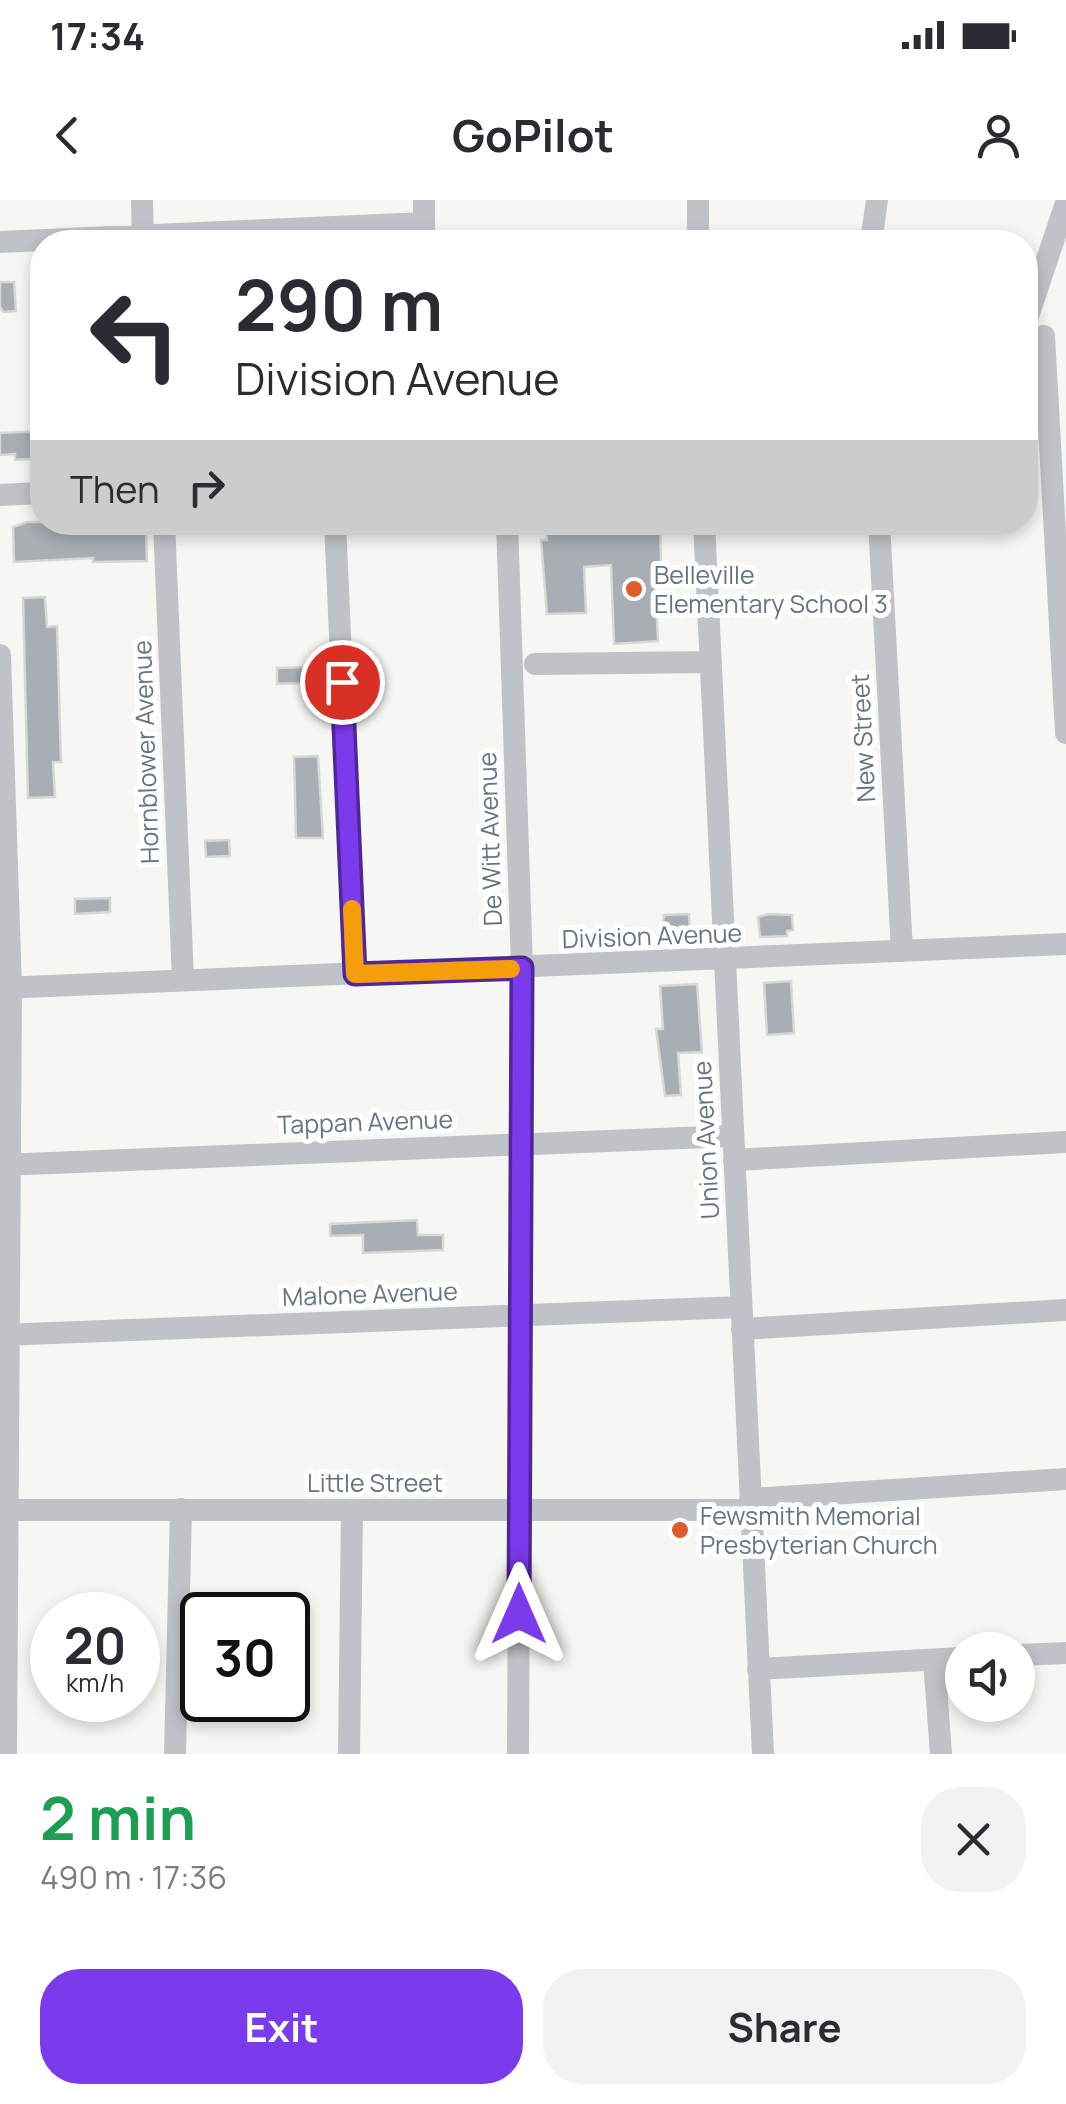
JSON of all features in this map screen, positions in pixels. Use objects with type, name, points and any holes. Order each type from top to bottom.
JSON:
[{"type":"street","points":[[142,200],[143,230]]},
{"type":"street","points":[[698,200],[698,230]]},
{"type":"street","points":[[873,230],[877,200]]},
{"type":"street","points":[[1038,305],[1066,203]]},
{"type":"street","points":[[292,230],[424,222]]},
{"type":"street","points":[[0,242],[30,241]]},
{"type":"street","points":[[1038,333],[1066,344]]},
{"type":"street","points":[[1038,411],[1066,733]]},
{"type":"street","points":[[0,494],[30,493]]},
{"type":"street","name":"Hornblower Avenue","points":[[165,535],[183,980]]},
{"type":"street","points":[[337,535],[355,974]]},
{"type":"street","name":"De Witt Avenue","points":[[508,535],[522,968],[518,1754]]},
{"type":"street","name":"Union Avenue","points":[[705,535],[763,1754]]},
{"type":"street","name":"New Street","points":[[880,535],[902,951]]},
{"type":"street","points":[[0,655],[6,988],[6,1754]]},
{"type":"street","points":[[535,664],[711,662]]},
{"type":"street","name":"Division Avenue","points":[[6,988],[1066,944]]},
{"type":"street","name":"Tappan Avenue","points":[[5,1165],[522,1144],[734,1148],[1066,1142]]},
{"type":"street","name":"Malone Avenue","points":[[5,1335],[521,1316],[742,1318],[1066,1310]]},
{"type":"street","name":"Little Street","points":[[4,1510],[520,1510],[750,1505],[1066,1479]]},
{"type":"street","points":[[175,1754],[181,1509]]},
{"type":"street","points":[[349,1754],[352,1511]]},
{"type":"street","points":[[1035,1654],[1066,1652]]},
{"type":"street","points":[[758,1669],[945,1659]]},
{"type":"street","points":[[934,1660],[941,1754]]},
{"type":"building","points":[[0,282],[14,282],[16,311],[3,312],[0,307]]},
{"type":"building","points":[[30,432],[30,459],[15,460],[15,454],[0,455],[0,433]]},
{"type":"building","points":[[30,522],[30,535],[146,535],[147,561],[93,562],[93,558],[14,562],[13,527]]},
{"type":"building","name":"Belleville Elementary School 3","points":[[546,535],[660,535],[661,563],[654,563],[658,641],[614,644],[611,565],[584,567],[586,613],[547,614],[541,540],[547,540]]},
{"type":"building","points":[[45,597],[47,627],[57,626],[61,762],[53,762],[55,797],[28,798],[23,598]]},
{"type":"building","points":[[308,667],[309,683],[277,684],[277,668]]},
{"type":"building","points":[[318,756],[323,838],[296,838],[294,757]]},
{"type":"building","points":[[229,840],[230,856],[206,857],[205,841]]},
{"type":"building","points":[[110,898],[110,912],[75,914],[75,899]]},
{"type":"building","points":[[689,914],[690,933],[661,935],[664,915]]},
{"type":"building","points":[[792,915],[793,930],[787,931],[787,936],[760,937],[758,917]]},
{"type":"building","points":[[791,981],[794,1033],[767,1035],[764,983]]},
{"type":"building","points":[[697,984],[702,1052],[678,1053],[681,1095],[665,1096],[656,1029],[663,1029],[660,986]]},
{"type":"building","points":[[417,1220],[418,1235],[443,1235],[443,1250],[363,1253],[363,1235],[330,1236],[330,1224]]},
{"type":"slow traffic","points":[[352,909],[355,974],[511,969]]},
{"type":"place","name":"Belleville Elementary School 3","points":[[634,589]]},
{"type":"place","name":"Fewsmith Memorial Presbyterian Church","points":[[680,1530]]},
{"type":"route","points":[[342,682],[355,974],[522,968],[519,1614]]}]
